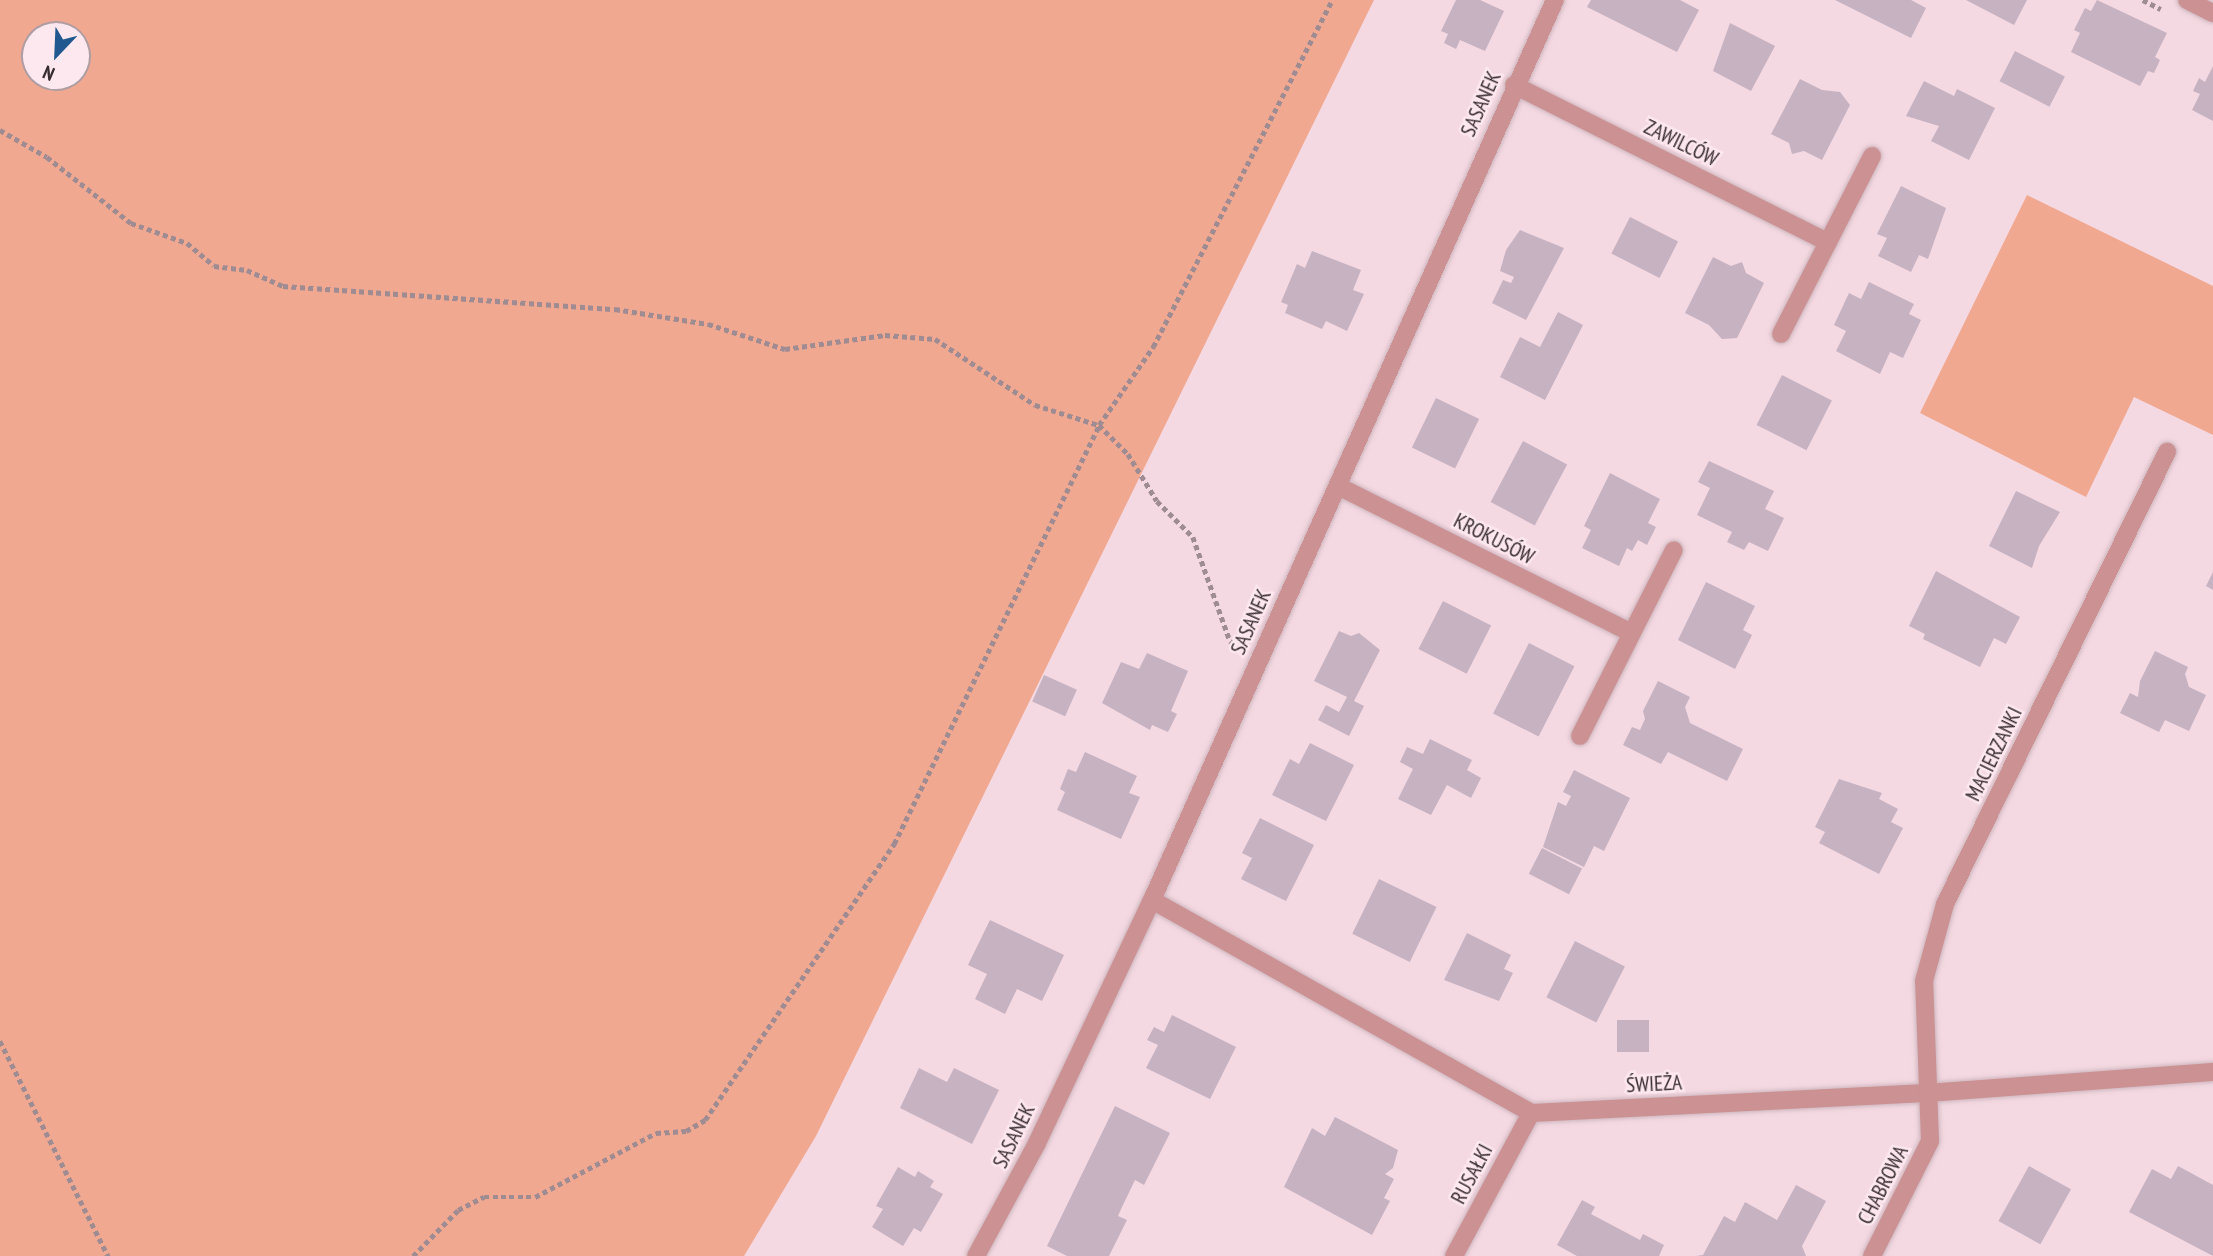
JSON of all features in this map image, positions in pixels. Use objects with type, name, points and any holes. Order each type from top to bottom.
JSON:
[{"type":"street","name":"SASANEK","points":[[976,1256],[1037,1143],[1153,900],[1514,85],[1555,0]]},
{"type":"street","points":[[2187,0],[2213,13]]},
{"type":"street","name":"ZAWILCÓW","points":[[1514,85],[1828,242]]},
{"type":"street","points":[[1781,334],[1872,156]]},
{"type":"street","name":"MACIERZANKI","points":[[1926,1093],[1924,981],[1945,904],[2168,452]]},
{"type":"street","name":"KROKUSÓW","points":[[1338,486],[1631,634]]},
{"type":"street","points":[[1580,736],[1674,550]]},
{"type":"street","points":[[1153,900],[1531,1113]]},
{"type":"street","name":"ŚWIEŻA","points":[[1531,1113],[1926,1093],[2213,1072]]},
{"type":"street","name":"CHABROWA","points":[[1872,1256],[1928,1148],[1931,1124],[1926,1093]]},
{"type":"street","name":"RUSAŁKI","points":[[1454,1256],[1531,1113]]},
{"type":"path","points":[[413,1256],[458,1210],[484,1197],[535,1197],[656,1133],[686,1131],[705,1120],[894,844],[1099,425],[1153,347],[1332,0]]},
{"type":"path","points":[[0,130],[47,157],[131,223],[187,243],[214,266],[247,270],[283,286],[615,309],[708,324],[785,349],[885,335],[935,339],[1035,405],[1099,425],[1128,454],[1157,501],[1193,537],[1230,641],[1259,660]]},
{"type":"path","points":[[0,1041],[108,1256]]},
{"type":"shaded area","points":[[0,0],[1374,0],[816,1136],[744,1256],[0,1256]]},
{"type":"shaded area","points":[[2027,195],[2213,286],[2213,435],[2134,397],[2086,497],[1920,413]]},
{"type":"building","points":[[1456,0],[1480,0],[1504,11],[1485,51],[1460,40],[1456,49],[1444,43],[1448,34],[1441,31]]},
{"type":"building","points":[[1591,0],[1680,0],[1699,10],[1677,52],[1587,7]]},
{"type":"building","points":[[1835,0],[1911,0],[1926,8],[1911,38]]},
{"type":"building","points":[[1966,0],[2027,0],[2014,25]]},
{"type":"building","points":[[2097,0],[2167,33],[2155,57],[2160,60],[2154,73],[2148,71],[2140,86],[2071,52],[2080,33],[2074,30],[2085,8],[2091,11]]},
{"type":"building","points":[[1730,23],[1775,46],[1751,91],[1713,71]]},
{"type":"building","points":[[2015,51],[2065,76],[2049,107],[2000,81]]},
{"type":"building","points":[[2213,66],[2213,121],[2192,110],[2200,94],[2193,91],[2199,78],[2205,82]]},
{"type":"building","points":[[1800,79],[1822,90],[1840,92],[1850,105],[1822,160],[1804,151],[1792,154],[1789,143],[1771,134]]},
{"type":"building","points":[[1924,81],[1954,96],[1957,89],[1995,108],[1969,160],[1931,141],[1939,126],[1906,116]]},
{"type":"building","points":[[1901,186],[1946,208],[1928,259],[1919,255],[1911,272],[1878,256],[1887,238],[1877,234]]},
{"type":"building","points":[[1630,217],[1678,242],[1660,278],[1611,254]]},
{"type":"building","points":[[1520,230],[1564,248],[1526,320],[1492,303],[1503,280],[1511,283],[1514,277],[1500,271],[1506,250]]},
{"type":"building","points":[[1312,251],[1361,270],[1353,290],[1364,294],[1347,331],[1326,321],[1322,329],[1285,313],[1288,305],[1281,302],[1297,264],[1305,268]]},
{"type":"building","points":[[1713,257],[1731,266],[1742,262],[1746,273],[1764,283],[1737,338],[1722,339],[1709,325],[1685,313]]},
{"type":"building","points":[[1869,282],[1914,304],[1909,314],[1921,320],[1903,358],[1890,352],[1880,374],[1836,351],[1846,331],[1834,325],[1849,293],[1861,299]]},
{"type":"building","points":[[1558,312],[1583,325],[1545,400],[1500,377],[1520,337],[1540,347]]},
{"type":"building","points":[[1782,375],[1832,400],[1806,450],[1757,425]]},
{"type":"building","points":[[1436,398],[1479,419],[1455,468],[1412,447]]},
{"type":"building","points":[[1523,441],[1567,464],[1535,525],[1491,502]]},
{"type":"building","points":[[1709,461],[1774,491],[1765,509],[1784,518],[1768,551],[1749,542],[1744,550],[1727,542],[1732,532],[1697,515],[1710,488],[1698,482]]},
{"type":"building","points":[[1610,473],[1660,499],[1648,523],[1656,527],[1647,545],[1638,540],[1632,551],[1627,548],[1619,566],[1582,548],[1591,530],[1584,526]]},
{"type":"building","points":[[2016,491],[2060,512],[2039,546],[2032,568],[1989,546]]},
{"type":"building","points":[[1936,571],[2020,617],[2006,644],[1994,638],[1980,667],[1923,639],[1925,634],[1909,626]]},
{"type":"building","points":[[2213,572],[2213,590],[2206,586]]},
{"type":"building","points":[[1706,582],[1755,606],[1743,630],[1752,635],[1735,669],[1678,640]]},
{"type":"building","points":[[1443,601],[1491,626],[1467,674],[1418,649]]},
{"type":"building","points":[[1339,631],[1351,636],[1359,633],[1380,650],[1354,701],[1364,706],[1349,736],[1318,720],[1326,705],[1339,712],[1347,697],[1314,681]]},
{"type":"building","points":[[1529,643],[1574,666],[1539,737],[1493,713]]},
{"type":"building","points":[[2155,651],[2188,667],[2185,674],[2189,687],[2206,695],[2189,731],[2165,720],[2159,732],[2120,713],[2130,693],[2138,697],[2140,681]]},
{"type":"building","points":[[1147,653],[1188,671],[1171,711],[1177,714],[1168,732],[1152,725],[1150,730],[1102,703],[1121,662],[1139,669]]},
{"type":"building","points":[[1044,675],[1077,690],[1065,716],[1032,701]]},
{"type":"building","points":[[1658,681],[1690,697],[1685,707],[1690,723],[1743,749],[1727,781],[1668,752],[1661,764],[1623,745],[1632,727],[1640,730],[1645,719],[1643,711]]},
{"type":"building","points":[[1430,739],[1472,760],[1467,770],[1481,778],[1471,798],[1447,785],[1431,815],[1398,799],[1413,769],[1400,762],[1407,747],[1423,754]]},
{"type":"building","points":[[1310,743],[1354,765],[1326,821],[1272,795],[1290,759],[1299,764]]},
{"type":"building","points":[[1085,752],[1137,776],[1129,793],[1140,797],[1121,839],[1057,810],[1065,792],[1060,789],[1068,769],[1076,772]]},
{"type":"building","points":[[1574,770],[1630,798],[1604,851],[1594,846],[1584,867],[1543,847],[1558,802],[1566,806],[1571,796],[1563,792]]},
{"type":"building","points":[[1839,779],[1882,793],[1879,799],[1898,809],[1891,822],[1903,828],[1879,874],[1819,843],[1825,832],[1815,827]]},
{"type":"building","points":[[1260,818],[1314,845],[1286,901],[1241,879],[1252,858],[1242,853]]},
{"type":"building","points":[[1542,848],[1582,868],[1569,894],[1529,874]]},
{"type":"building","points":[[1379,879],[1437,907],[1410,962],[1352,934]]},
{"type":"building","points":[[990,920],[1064,955],[1042,1001],[1017,989],[1005,1014],[975,999],[987,974],[968,965]]},
{"type":"building","points":[[1467,933],[1511,955],[1504,969],[1513,973],[1499,1001],[1444,980]]},
{"type":"building","points":[[1575,941],[1625,966],[1596,1023],[1546,997]]},
{"type":"building","points":[[1172,1015],[1236,1047],[1210,1099],[1146,1068],[1158,1045],[1147,1040],[1154,1027],[1164,1032]]},
{"type":"building","points":[[1617,1020],[1649,1020],[1649,1052],[1617,1052]]},
{"type":"building","points":[[919,1068],[947,1082],[954,1068],[999,1090],[972,1144],[900,1108]]},
{"type":"building","points":[[1115,1106],[1170,1133],[1144,1185],[1135,1180],[1118,1216],[1127,1220],[1109,1256],[1067,1256],[1047,1246]]},
{"type":"building","points":[[1335,1117],[1398,1150],[1393,1168],[1385,1174],[1394,1179],[1384,1198],[1390,1201],[1372,1235],[1284,1187],[1312,1128],[1325,1136]]},
{"type":"building","points":[[2029,1166],[2071,1189],[2040,1244],[1998,1221]]},
{"type":"building","points":[[2178,1166],[2213,1185],[2213,1256],[2129,1212],[2152,1169],[2171,1179]]},
{"type":"building","points":[[898,1167],[915,1177],[918,1171],[934,1181],[930,1187],[943,1194],[921,1232],[914,1228],[903,1246],[872,1227],[883,1209],[876,1206]]},
{"type":"building","points":[[1796,1185],[1826,1201],[1802,1246],[1806,1256],[1696,1256],[1703,1255],[1724,1216],[1735,1222],[1745,1202],[1777,1220]]},
{"type":"building","points":[[1582,1200],[1595,1207],[1591,1214],[1640,1240],[1643,1234],[1664,1245],[1659,1256],[1577,1256],[1557,1245]]}]
